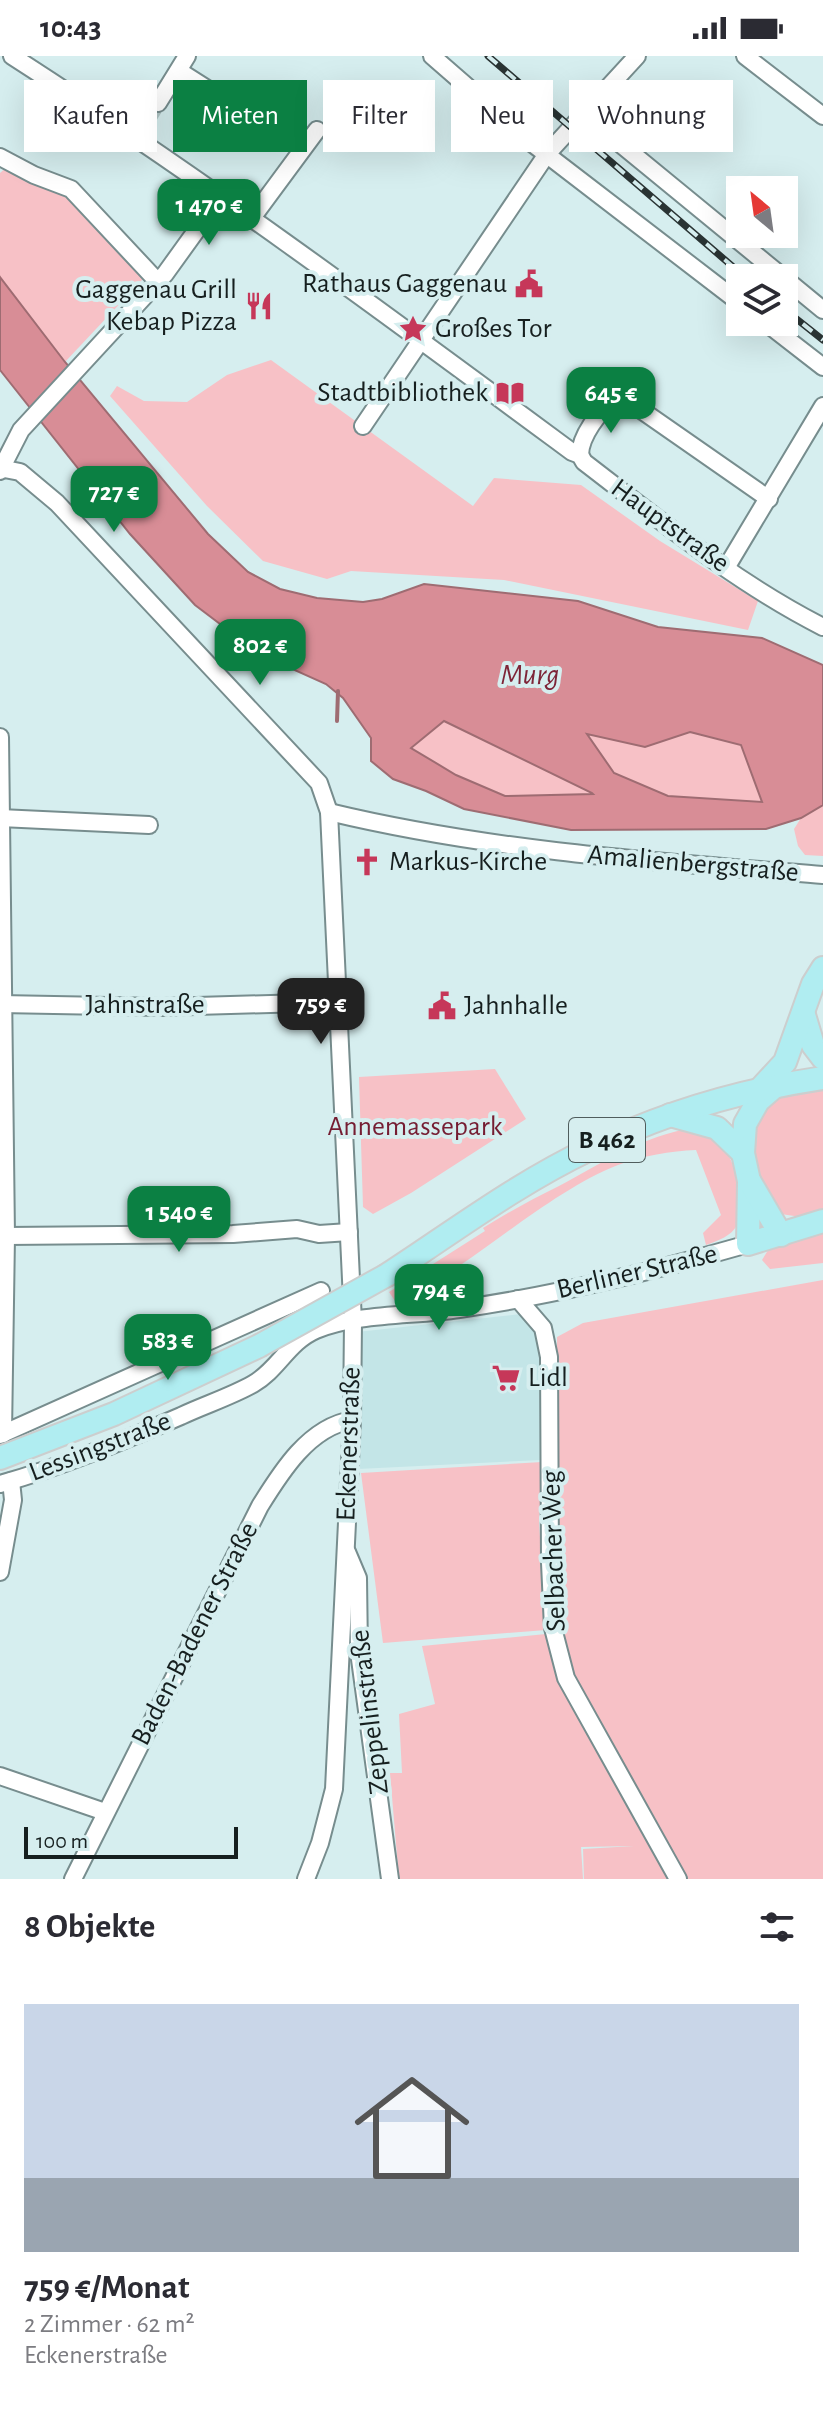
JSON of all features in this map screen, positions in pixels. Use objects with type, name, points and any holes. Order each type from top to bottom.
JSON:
[{"type":"main road","points":[[748,1244],[749,1181],[743,1153],[745,1124],[750,1111],[785,1062],[813,984],[823,968]]},
{"type":"main road","points":[[804,1015],[813,1045],[823,1058]]},
{"type":"main road","name":"B 462","points":[[0,1458],[114,1414],[259,1346],[387,1275],[548,1171],[628,1131],[669,1115],[768,1088],[823,1078]]},
{"type":"main road","name":"B 462","points":[[669,1115],[717,1128],[743,1153]]},
{"type":"main road","points":[[749,1181],[781,1235]]},
{"type":"main road","name":"Berliner Straße","points":[[748,1244],[823,1221]]},
{"type":"street","name":"Hauptstraße","points":[[12,56],[142,129],[215,193],[580,455],[584,462],[694,549],[823,627]]},
{"type":"street","points":[[432,56],[547,154],[726,292]]},
{"type":"street","points":[[615,80],[637,56]]},
{"type":"street","points":[[745,56],[823,116]]},
{"type":"street","points":[[158,103],[183,63],[200,80]]},
{"type":"street","points":[[363,426],[547,154],[569,130]]},
{"type":"street","points":[[252,218],[313,134]]},
{"type":"street","points":[[630,152],[767,264]]},
{"type":"street","points":[[0,157],[34,175],[71,189],[158,282]]},
{"type":"street","points":[[215,193],[214,206],[158,282],[21,430],[0,469],[20,472],[57,503],[319,783],[329,812]]},
{"type":"street","points":[[798,289],[823,310]]},
{"type":"street","points":[[783,336],[823,367]]},
{"type":"street","points":[[580,455],[583,438],[603,411],[614,403],[624,402],[634,405],[769,499]]},
{"type":"street","points":[[726,568],[823,406]]},
{"type":"street","points":[[0,737],[1,1078],[6,1236],[1,1434]]},
{"type":"street","name":"Amalienbergstraße","points":[[329,812],[491,844],[823,875]]},
{"type":"street","name":"Eckenerstraße","points":[[306,1879],[320,1843],[334,1789],[352,1420],[353,1322],[329,812]]},
{"type":"street","points":[[1,818],[149,825]]},
{"type":"street","name":"Jahnstraße","points":[[2,1004],[162,1007],[338,1002]]},
{"type":"street","points":[[6,1236],[233,1234],[297,1229],[319,1234],[349,1232]]},
{"type":"street","name":"Berliner Straße","points":[[353,1322],[459,1310],[518,1299],[748,1244]]},
{"type":"street","name":"Lessingstraße","points":[[1,1434],[321,1291]]},
{"type":"street","name":"Selbacher Weg","points":[[518,1299],[543,1328],[549,1357],[553,1628],[566,1678],[678,1879]]},
{"type":"street","name":"Lessingstraße","points":[[6,1483],[145,1431],[251,1385],[270,1373],[280,1356],[297,1341],[317,1330],[353,1322]]},
{"type":"street","name":"Baden-Badener Straße","points":[[73,1879],[260,1506],[280,1474],[304,1447],[325,1429],[341,1421],[352,1420]]},
{"type":"street","points":[[0,1572],[13,1500],[6,1483]]},
{"type":"street","name":"Zeppelinstraße","points":[[345,1547],[358,1578],[359,1652],[390,1879]]},
{"type":"street","points":[[0,1776],[105,1812]]},
{"type":"shaded area","points":[[521,1314],[534,1331],[543,1363],[541,1460],[358,1469],[357,1332]]},
{"type":"green space","points":[[7,167],[67,196],[143,279],[65,362],[0,277],[0,173]]},
{"type":"green space","points":[[271,360],[473,506],[494,478],[581,485],[660,541],[758,601],[748,630],[504,580],[351,571],[327,579],[263,561],[207,506],[110,396],[117,386],[144,401],[187,402],[227,375]]},
{"type":"green space","points":[[444,721],[595,794],[505,796],[456,775],[410,748]]},
{"type":"green space","points":[[690,732],[741,745],[762,803],[668,796],[614,773],[587,733],[645,747]]},
{"type":"green space","points":[[823,805],[823,856],[805,855],[798,846],[794,829],[801,818]]},
{"type":"green space","name":"Annemassepark","points":[[495,1069],[526,1119],[373,1214],[363,1207],[359,1077]]},
{"type":"green space","points":[[823,1089],[823,1211],[801,1217],[781,1214],[760,1185],[753,1148],[756,1123],[761,1113],[774,1101]]},
{"type":"green space","points":[[694,1128],[715,1138],[722,1146],[736,1177],[739,1219],[735,1229],[724,1238],[706,1245],[703,1233],[721,1215],[696,1150],[667,1153],[627,1162],[598,1174],[518,1224],[462,1264],[468,1293],[397,1304],[389,1292],[485,1231],[483,1228],[607,1159],[641,1143]]},
{"type":"green space","points":[[823,1230],[823,1263],[770,1269],[762,1260],[770,1247]]},
{"type":"green space","points":[[823,1280],[823,1879],[688,1879],[622,1772],[571,1675],[562,1634],[555,1536],[557,1337],[583,1323]]},
{"type":"green space","points":[[542,1462],[539,1522],[546,1630],[383,1643],[361,1473]]},
{"type":"green space","points":[[546,1634],[554,1670],[669,1879],[584,1879],[583,1849],[634,1846],[581,1847],[583,1879],[399,1879],[390,1773],[402,1773],[399,1714],[435,1704],[422,1646]]},
{"type":"water","name":"Murg","points":[[0,277],[65,362],[208,534],[248,572],[280,589],[317,598],[363,602],[382,599],[424,584],[578,601],[658,627],[762,638],[823,665],[823,805],[801,818],[766,829],[571,830],[464,809],[393,779],[371,761],[371,738],[343,698],[326,684],[261,655],[195,605],[130,534],[0,370]],"holes":[[[444,721],[592,793],[593,794],[505,796],[456,775],[411,748]],[[690,732],[741,745],[762,802],[668,796],[614,773],[587,734],[645,747]]]},
{"type":"waterway","points":[[337,721],[338,691]]},
{"type":"railway","points":[[488,56],[730,264]]},
{"type":"railway","points":[[798,320],[823,340]]},
{"type":"place","name":"Rathaus Gaggenau","points":[[529,284]]},
{"type":"place","name":"Gaggenau Grill Kebap Pizza","points":[[259,306]]},
{"type":"place","name":"Großes Tor","points":[[413,329]]},
{"type":"place","name":"Stadtbibliothek","points":[[510,393]]},
{"type":"place","name":"Markus-Kirche","points":[[367,862]]},
{"type":"place","name":"Jahnhalle","points":[[442,1006]]},
{"type":"place","name":"Lidl","points":[[506,1378]]}]
